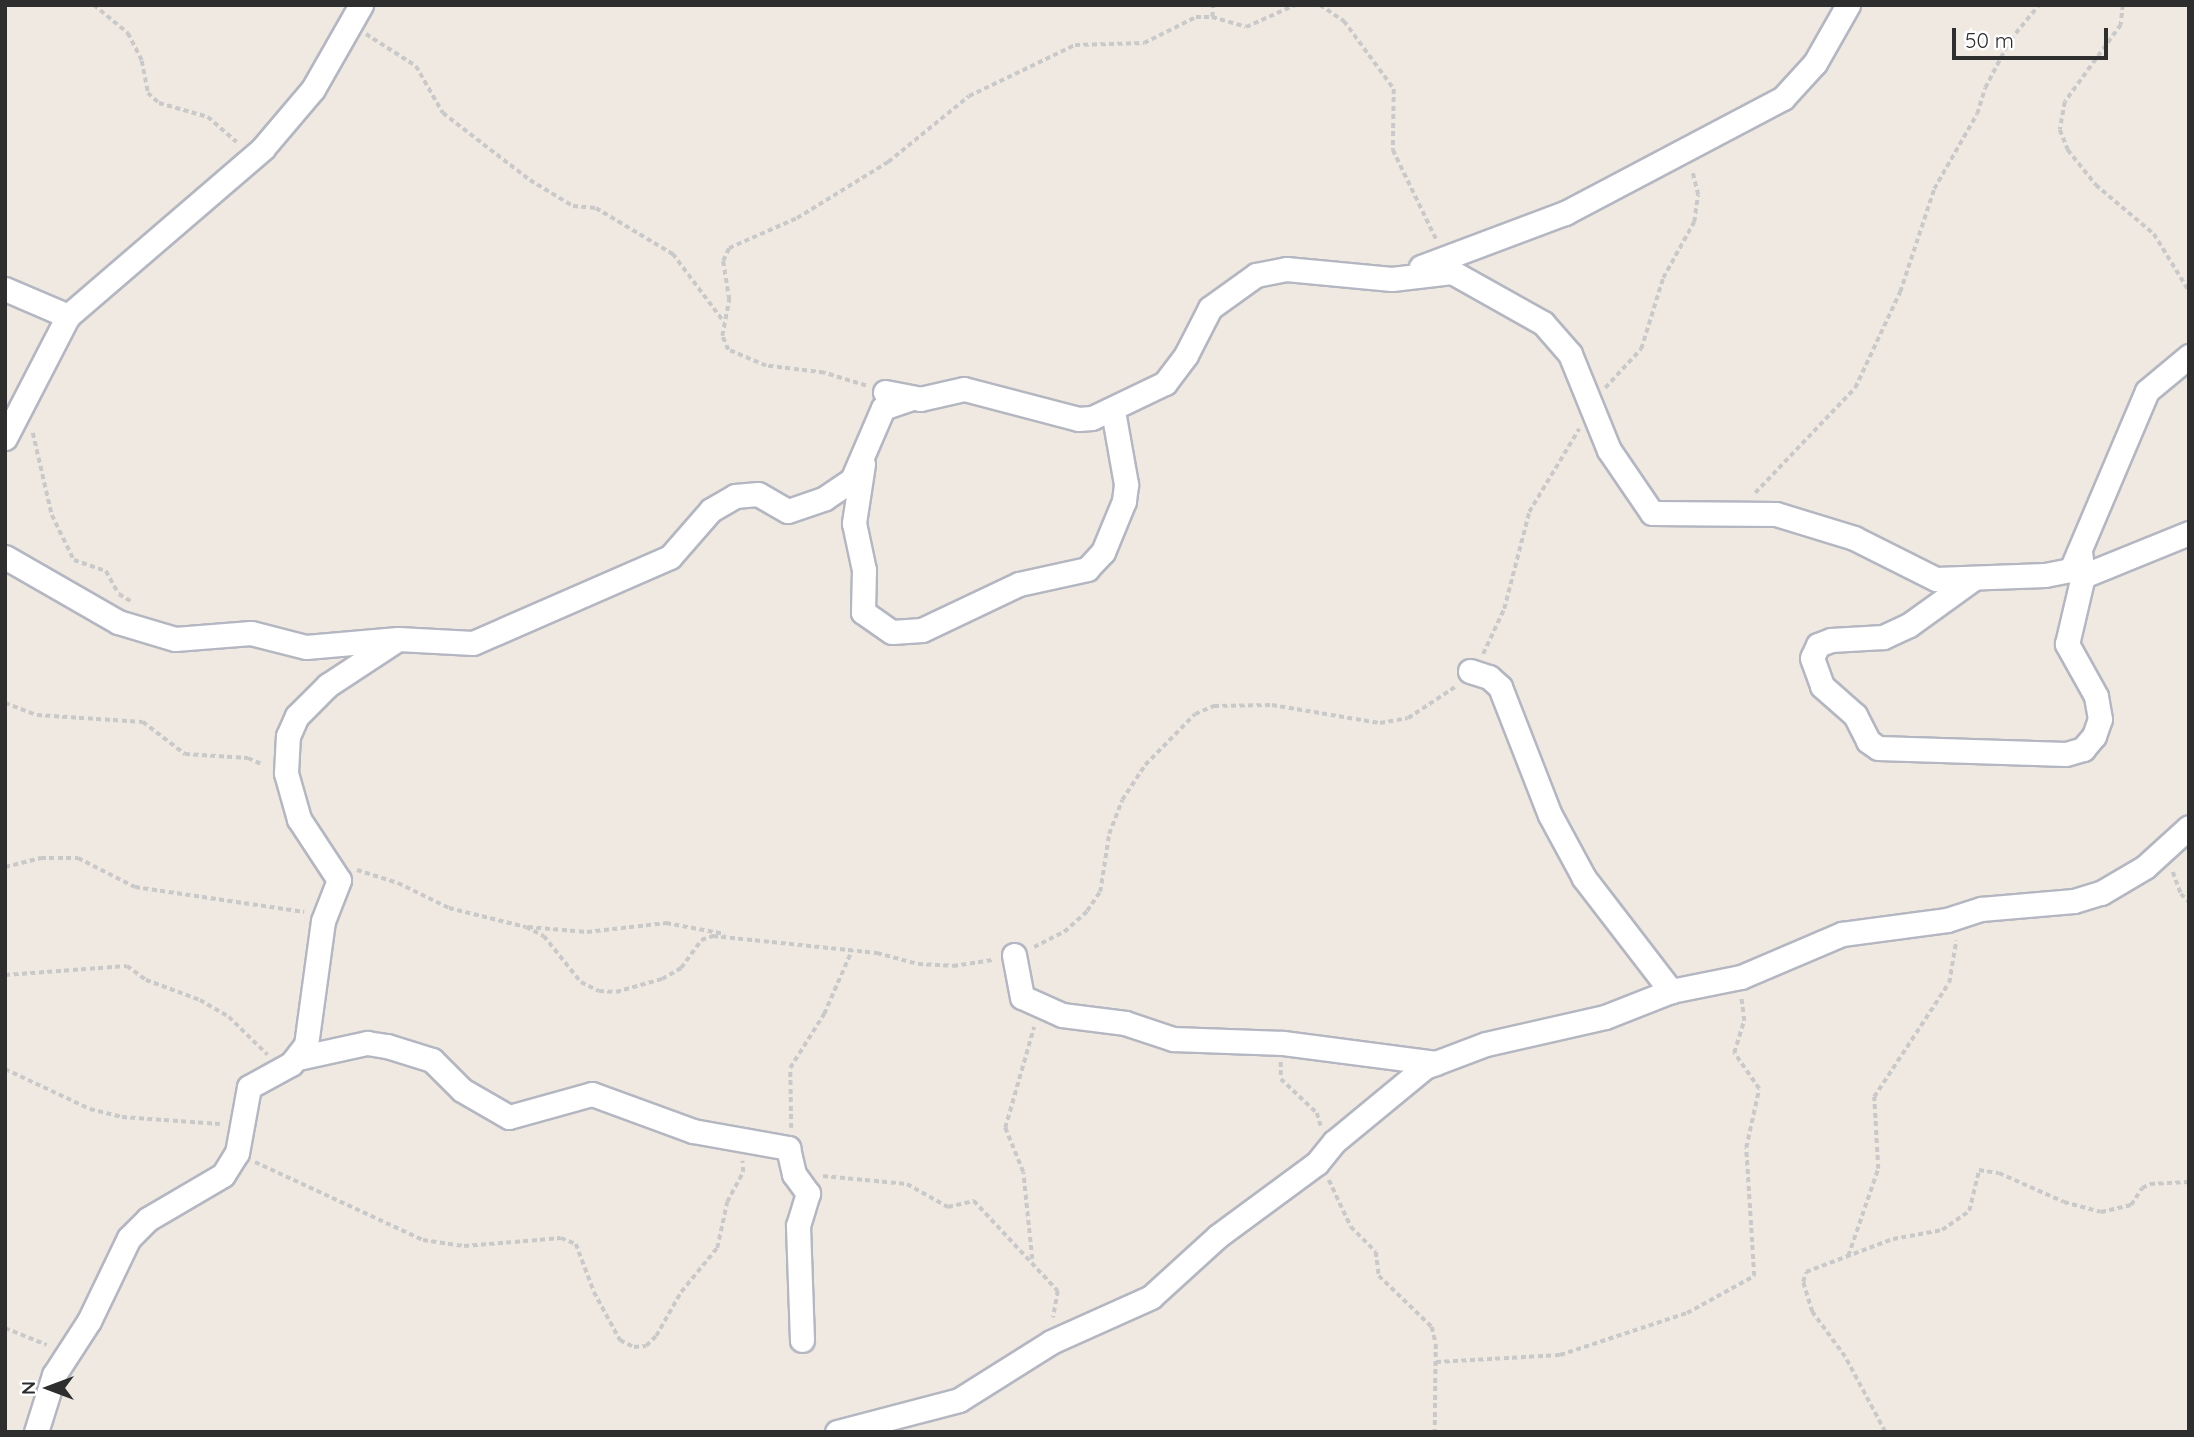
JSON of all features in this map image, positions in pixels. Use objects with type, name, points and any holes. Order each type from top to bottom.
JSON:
[{"type":"street","points":[[5,438],[13,404],[68,316],[253,157],[313,89],[351,27],[361,5]]},
{"type":"street","points":[[1392,279],[1441,258],[1565,213],[1783,99],[1815,63],[1847,5]]},
{"type":"street","points":[[5,557],[118,622],[174,639],[251,633],[306,648],[398,639],[473,643],[670,557],[711,510],[735,496],[758,494],[788,511],[825,498],[852,480],[883,408],[913,398],[964,389],[1078,419],[1113,411],[1165,383],[1186,355],[1210,308],[1256,275],[1286,269],[1392,279],[1452,272],[1543,323],[1570,354],[1620,470],[1652,513],[1776,514],[1854,538],[1937,579],[2063,573],[2072,569],[2080,552],[2147,391],[2189,356]]},
{"type":"street","points":[[5,289],[68,316]]},
{"type":"street","points":[[885,392],[913,398]]},
{"type":"street","points":[[865,451],[854,523],[864,570],[863,612],[881,627],[907,633],[941,624],[1019,583],[1087,569],[1103,552],[1124,501],[1126,484],[1113,411]]},
{"type":"street","points":[[2083,576],[2189,533]]},
{"type":"street","points":[[1976,577],[1909,625],[1883,637],[1831,640],[1818,645],[1812,658],[1822,686],[1855,715],[1868,740],[1878,748],[2066,754],[2083,749],[2094,736],[2099,719],[2096,696],[2066,637],[2083,576],[2080,552]]},
{"type":"street","points":[[289,1064],[306,1045],[328,910],[339,880],[322,858],[299,819],[289,786],[286,753],[297,716],[328,685],[398,639]]},
{"type":"street","points":[[1470,671],[1489,677],[1500,687],[1550,815],[1584,878],[1671,991]]},
{"type":"street","points":[[836,1432],[869,1427],[936,1409],[959,1399],[1016,1361],[1071,1332],[1151,1297],[1246,1212],[1322,1158],[1380,1103],[1437,1063],[1486,1044],[1605,1017],[1671,991],[1735,978],[1842,934],[1947,920],[1981,909],[2074,901],[2101,893],[2145,867],[2183,834]]},
{"type":"street","points":[[1014,955],[1022,997],[1040,1008],[1125,1023],[1173,1039],[1283,1043],[1437,1063]]},
{"type":"street","points":[[36,1432],[38,1414],[65,1352],[89,1321],[129,1238],[148,1219],[223,1175],[237,1153],[249,1087],[289,1064],[367,1043],[387,1046],[432,1060],[462,1090],[509,1117],[592,1094],[621,1108],[720,1135],[788,1149],[795,1176],[808,1193],[798,1226],[802,1340]]},
{"type":"path","points":[[94,5],[128,33],[142,61],[148,93],[169,107],[208,117],[253,157]]},
{"type":"path","points":[[1212,17],[1213,5]]},
{"type":"path","points":[[885,392],[824,373],[766,366],[728,350],[723,345],[729,300],[723,261],[729,248],[797,218],[888,162],[969,96],[1075,44],[1144,43],[1181,21],[1212,17],[1246,27],[1296,5]]},
{"type":"path","points":[[1320,5],[1344,21],[1394,89],[1393,150],[1432,223],[1441,258]]},
{"type":"path","points":[[1737,512],[1855,388],[1900,292],[1938,182],[1978,114],[1985,88],[2010,40],[2039,5]]},
{"type":"path","points":[[2123,5],[2121,26],[2065,102],[2060,130],[2068,150],[2096,184],[2154,234],[2189,291]]},
{"type":"path","points":[[351,27],[416,66],[443,113],[530,180],[573,206],[596,208],[673,254],[725,324]]},
{"type":"path","points":[[322,858],[398,883],[449,908],[526,926],[587,932],[666,923],[734,937],[852,950],[953,966],[1014,955],[1065,932],[1087,911],[1100,892],[1109,834],[1122,800],[1146,765],[1195,714],[1214,706],[1272,705],[1380,723],[1408,718],[1451,691],[1470,671],[1494,638],[1529,512],[1590,403],[1641,349],[1663,278],[1694,222],[1698,208],[1692,166],[1695,143]]},
{"type":"path","points":[[33,430],[52,515],[74,560],[106,571],[119,594],[141,607]]},
{"type":"path","points":[[5,703],[37,715],[143,722],[185,754],[248,758],[273,771],[289,786]]},
{"type":"path","points":[[2183,834],[2175,882],[2189,902]]},
{"type":"path","points":[[5,867],[41,858],[78,858],[117,881],[176,897],[306,913],[328,910]]},
{"type":"path","points":[[1847,1256],[1878,1168],[1874,1097],[1952,975],[1956,946],[1947,920]]},
{"type":"path","points":[[526,926],[544,936],[581,982],[599,991],[646,986],[681,968],[701,940],[734,937]]},
{"type":"path","points":[[788,1149],[790,1068],[824,1014],[852,950]]},
{"type":"path","points":[[5,975],[127,966],[146,980],[200,1000],[229,1017],[289,1064]]},
{"type":"path","points":[[1436,1362],[1560,1355],[1687,1313],[1755,1274],[1746,1205],[1746,1149],[1759,1089],[1734,1054],[1744,1014],[1735,978]]},
{"type":"path","points":[[1032,1259],[1032,1226],[1023,1172],[1006,1128],[1040,1008]]},
{"type":"path","points":[[1283,1043],[1281,1079],[1317,1113],[1322,1158],[1351,1227],[1376,1252],[1379,1276],[1432,1326],[1436,1362],[1435,1432]]},
{"type":"path","points":[[5,1069],[90,1110],[111,1115],[243,1125]]},
{"type":"path","points":[[237,1153],[423,1240],[464,1246],[561,1238],[576,1244],[594,1292],[620,1340],[635,1347],[646,1346],[656,1336],[681,1292],[717,1248],[727,1202],[743,1172],[738,1149],[720,1135]]},
{"type":"path","points":[[1885,1432],[1860,1381],[1805,1294],[1807,1272],[1893,1239],[1942,1230],[1959,1220],[1974,1200],[1973,1179],[1979,1170],[1999,1173],[2064,1202],[2101,1212],[2131,1205],[2142,1188],[2150,1184],[2189,1182]]},
{"type":"path","points":[[795,1176],[907,1184],[948,1207],[974,1201],[1032,1259],[1059,1293],[1054,1319],[1071,1332]]},
{"type":"path","points":[[5,1328],[65,1352]]}]
